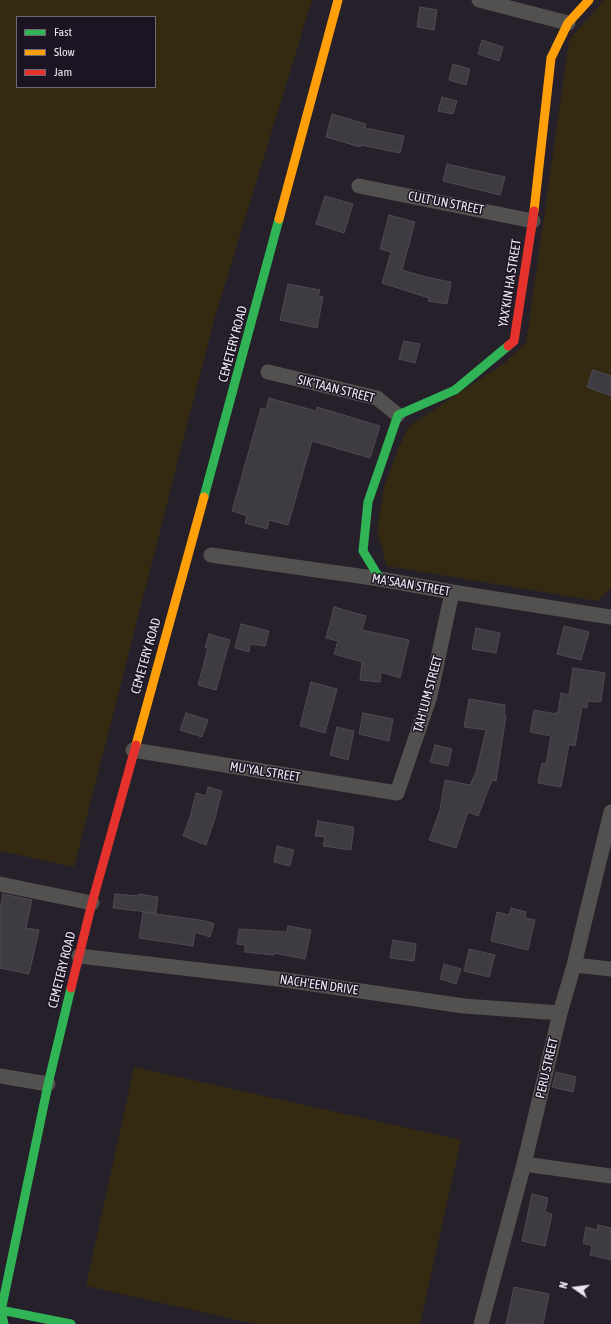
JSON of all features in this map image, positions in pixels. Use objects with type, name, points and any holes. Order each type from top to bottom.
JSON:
[{"type":"street","name":"CEMETERY ROAD","points":[[4,1324],[0,1311],[48,1084],[92,903],[238,374],[338,0]]},
{"type":"street","points":[[479,0],[568,23]]},
{"type":"street","name":"YAX'KIN HA STREET","points":[[398,415],[455,390],[514,341],[532,220],[551,58],[568,23],[588,0]]},
{"type":"street","name":"CULT'UN STREET","points":[[359,186],[532,220]]},
{"type":"street","name":"SIK'TAAN STREET","points":[[268,372],[377,398],[398,415]]},
{"type":"street","points":[[380,579],[362,551],[368,502],[398,415]]},
{"type":"street","name":"MA'SAAN STREET","points":[[212,555],[380,579],[611,617]]},
{"type":"street","name":"TAH'LUM STREET","points":[[397,793],[430,696],[452,592]]},
{"type":"street","name":"MU'YAL STREET","points":[[133,750],[397,793]]},
{"type":"street","name":"PERU STREET","points":[[481,1324],[524,1164],[560,1013],[574,965],[611,812]]},
{"type":"street","points":[[0,884],[92,903]]},
{"type":"street","name":"NACH'EEN DRIVE","points":[[79,956],[278,978],[464,1006],[560,1013]]},
{"type":"street","points":[[574,965],[611,969]]},
{"type":"street","points":[[0,1076],[48,1084]]},
{"type":"street","points":[[524,1164],[611,1176]]},
{"type":"street","points":[[0,1311],[71,1324]]},
{"type":"shaded area","points":[[0,0],[312,0],[214,320],[74,867],[0,851]]},
{"type":"shaded area","points":[[604,0],[611,0],[611,588],[597,601],[387,566],[377,531],[384,486],[409,426],[503,364],[526,343],[569,40]]},
{"type":"shaded area","points":[[134,1067],[461,1140],[420,1324],[255,1324],[86,1286]]},
{"type":"building","points":[[420,7],[437,10],[434,30],[417,27]]},
{"type":"building","points":[[482,40],[503,47],[499,61],[478,54]]},
{"type":"building","points":[[453,64],[470,69],[466,85],[449,80]]},
{"type":"building","points":[[442,97],[457,101],[453,114],[438,111]]},
{"type":"building","points":[[332,114],[366,124],[365,128],[404,136],[400,153],[361,145],[360,147],[326,137]]},
{"type":"building","points":[[447,164],[505,177],[500,195],[443,181]]},
{"type":"building","points":[[325,196],[353,204],[344,233],[316,224]]},
{"type":"building","points":[[389,215],[415,222],[402,270],[451,282],[447,304],[428,301],[429,298],[382,283],[391,252],[380,249]]},
{"type":"building","points":[[288,284],[320,290],[318,296],[323,297],[317,328],[280,320]]},
{"type":"building","points":[[404,341],[420,344],[415,363],[399,359]]},
{"type":"building","points":[[593,370],[611,376],[611,396],[587,387]]},
{"type":"building","points":[[269,398],[316,411],[317,407],[380,426],[370,458],[312,441],[288,525],[269,520],[267,529],[245,523],[247,516],[232,511],[261,408],[266,409]]},
{"type":"building","points":[[334,607],[366,616],[362,630],[409,640],[400,678],[381,672],[380,682],[360,680],[362,662],[334,654],[338,641],[326,638]]},
{"type":"building","points":[[241,624],[269,631],[265,646],[250,644],[249,652],[235,648]]},
{"type":"building","points":[[564,626],[589,632],[581,660],[557,654]]},
{"type":"building","points":[[476,628],[500,633],[496,653],[472,649]]},
{"type":"building","points":[[209,634],[230,640],[216,690],[198,685],[208,648],[205,648]]},
{"type":"building","points":[[573,668],[605,673],[601,702],[588,701],[587,708],[582,707],[575,746],[569,744],[561,787],[538,783],[542,763],[546,764],[551,736],[530,732],[534,710],[556,714],[556,712],[558,713],[561,693],[569,695]]},
{"type":"building","points":[[311,682],[337,689],[325,733],[300,726]]},
{"type":"building","points":[[469,699],[505,705],[504,715],[506,716],[496,781],[492,780],[478,816],[468,812],[456,848],[429,840],[440,810],[445,780],[470,785],[476,772],[486,730],[464,727]]},
{"type":"building","points":[[186,713],[208,720],[202,737],[180,730]]},
{"type":"building","points":[[363,713],[393,719],[389,741],[359,734]]},
{"type":"building","points":[[337,727],[354,731],[348,760],[330,755]]},
{"type":"building","points":[[435,745],[452,749],[448,766],[430,762]]},
{"type":"building","points":[[208,787],[222,791],[206,845],[183,836],[190,817],[196,793],[206,796]]},
{"type":"building","points":[[318,821],[354,827],[351,850],[323,846],[325,837],[315,836]]},
{"type":"building","points":[[277,846],[294,850],[290,866],[274,862]]},
{"type":"building","points":[[3,894],[32,900],[26,928],[39,930],[29,974],[0,968],[0,909]]},
{"type":"building","points":[[115,894],[138,896],[139,894],[158,897],[156,913],[113,908]]},
{"type":"building","points":[[511,908],[526,912],[525,918],[535,920],[528,950],[491,941],[497,912],[509,915]]},
{"type":"building","points":[[143,912],[206,921],[214,924],[210,937],[195,932],[193,946],[139,938]]},
{"type":"building","points":[[288,926],[311,930],[305,959],[274,953],[274,955],[245,952],[245,945],[237,944],[239,929],[287,932]]},
{"type":"building","points":[[393,940],[416,944],[414,961],[390,958]]},
{"type":"building","points":[[469,949],[495,955],[489,977],[464,971]]},
{"type":"building","points":[[444,964],[461,969],[456,984],[440,979]]},
{"type":"building","points":[[556,1072],[576,1077],[573,1092],[552,1087]]},
{"type":"building","points":[[532,1194],[548,1198],[545,1212],[552,1214],[545,1246],[522,1241]]},
{"type":"building","points":[[598,1225],[611,1228],[611,1260],[590,1255],[592,1246],[583,1243],[586,1227],[597,1230]]},
{"type":"building","points":[[514,1287],[549,1294],[543,1324],[506,1324]]},
{"type":"traffic: fast","points":[[204,497],[279,219]]},
{"type":"traffic: fast","points":[[380,579],[363,551],[368,502],[398,415],[455,390],[508,346]]},
{"type":"traffic: fast","points":[[4,1324],[1,1311],[49,1080],[71,988]]},
{"type":"traffic: fast","points":[[0,1310],[71,1324]]},
{"type":"traffic: slow","points":[[279,219],[338,0]]},
{"type":"traffic: slow","points":[[534,211],[551,58],[568,23],[589,0]]},
{"type":"traffic: slow","points":[[136,745],[204,497]]},
{"type":"traffic: jam","points":[[508,346],[514,341],[534,211]]},
{"type":"traffic: jam","points":[[71,988],[92,903],[136,745]]}]
